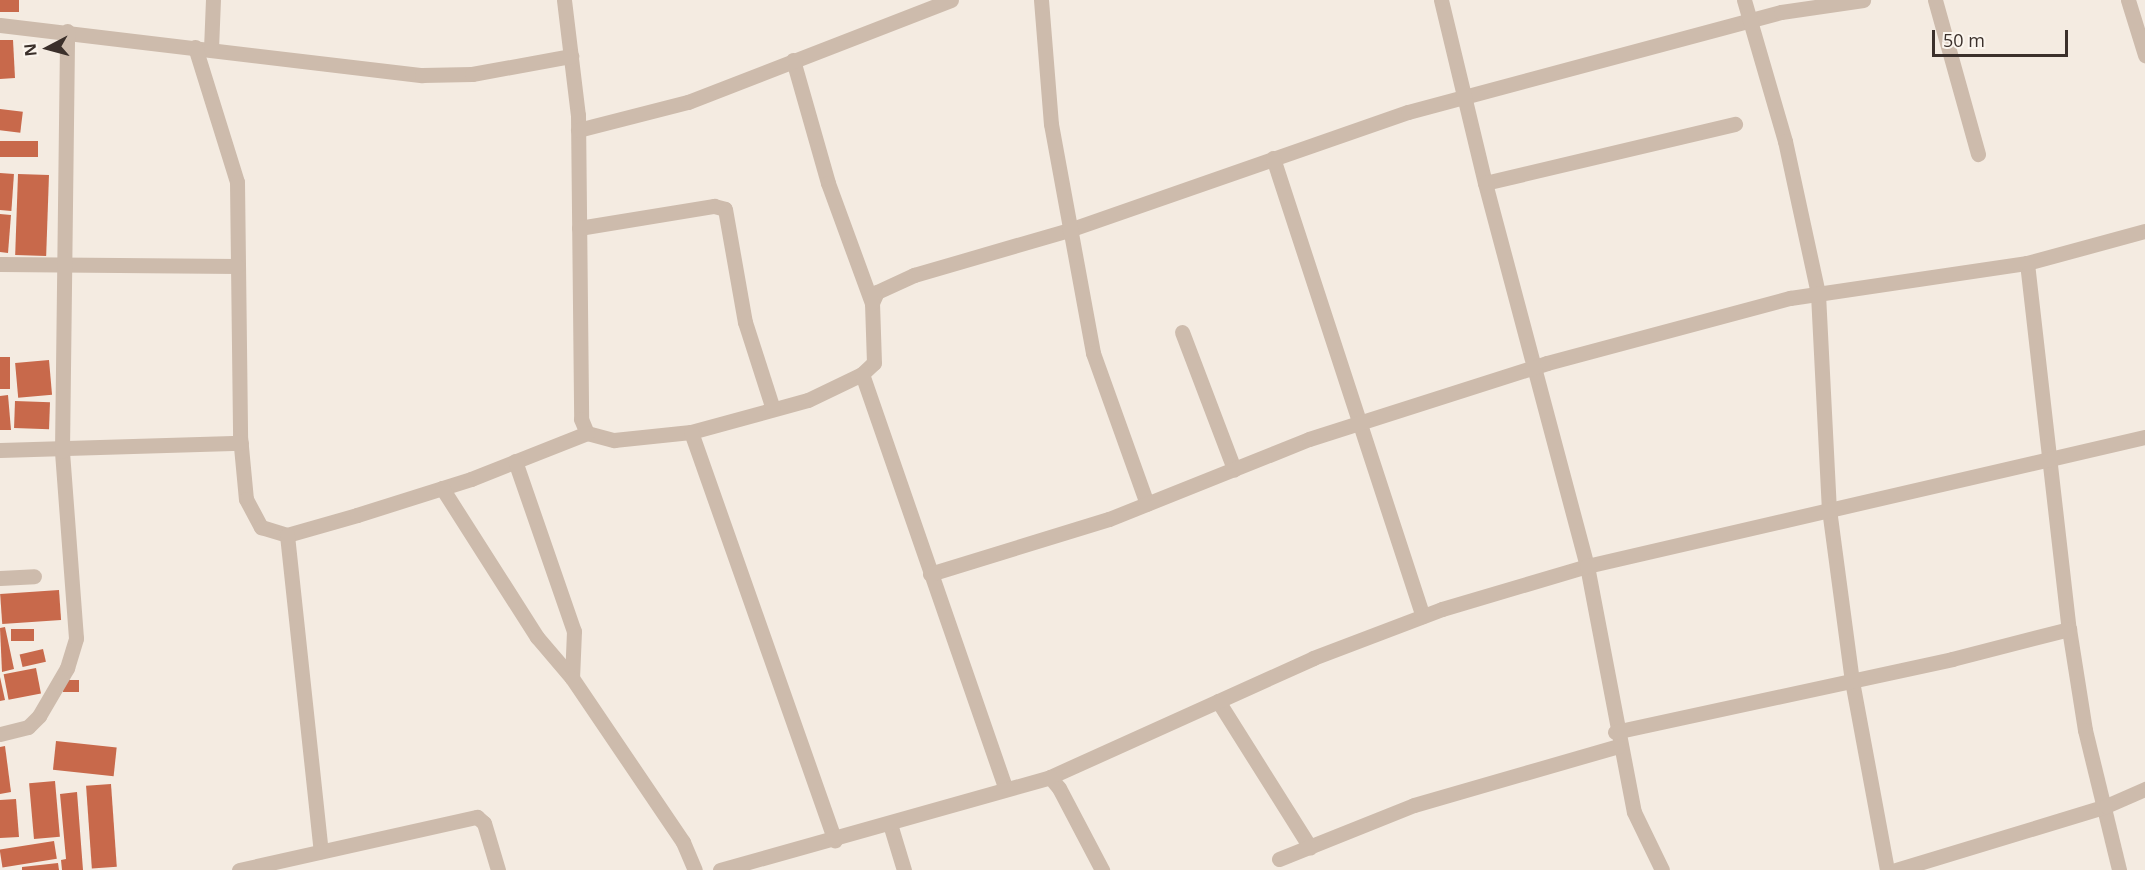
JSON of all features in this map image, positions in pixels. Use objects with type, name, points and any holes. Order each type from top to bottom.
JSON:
[{"type":"street","points":[[210,49],[213,0]]},
{"type":"street","points":[[564,0],[578,130],[581,419],[587,433]]},
{"type":"street","points":[[578,130],[688,102],[951,0]]},
{"type":"street","points":[[1041,0],[1051,124],[1093,353],[1146,504]]},
{"type":"street","points":[[1442,0],[1485,183],[1587,566],[1617,739],[1634,812],[1662,870]]},
{"type":"street","points":[[1744,0],[1785,141],[1818,294],[1829,509],[1852,681],[1882,856],[1887,870]]},
{"type":"street","points":[[872,303],[886,286],[914,275],[1069,230],[1273,158],[1464,97],[1748,20],[1863,0]]},
{"type":"street","points":[[1935,0],[1978,154]]},
{"type":"street","points":[[2128,0],[2145,55]]},
{"type":"street","points":[[0,25],[67,31],[422,75],[471,74],[571,56]]},
{"type":"street","points":[[0,734],[28,727],[39,716],[67,668],[76,638],[62,451],[67,31]]},
{"type":"street","points":[[195,47],[237,182],[241,443],[246,499],[255,520],[268,531],[287,535],[442,488],[587,433],[614,440],[691,432],[808,400],[862,374],[874,363],[872,303],[828,183],[793,60]]},
{"type":"street","points":[[1485,183],[1735,124]]},
{"type":"street","points":[[1273,158],[1423,616]]},
{"type":"street","points":[[579,228],[714,206],[725,209],[745,322],[773,409]]},
{"type":"street","points":[[930,574],[1146,504],[1359,422],[1534,366],[1818,294],[2027,262],[2145,231]]},
{"type":"street","points":[[2027,262],[2069,628],[2085,730],[2106,806],[2119,870]]},
{"type":"street","points":[[0,264],[237,266]]},
{"type":"street","points":[[1182,332],[1234,469]]},
{"type":"street","points":[[862,374],[1005,788]]},
{"type":"street","points":[[691,432],[835,840]]},
{"type":"street","points":[[720,870],[835,840],[1005,788],[1050,777],[1312,658],[1423,616],[1587,566],[2145,437]]},
{"type":"street","points":[[0,450],[62,451],[241,443]]},
{"type":"street","points":[[515,462],[574,631],[572,678]]},
{"type":"street","points":[[442,488],[537,637],[572,678],[683,842],[695,870]]},
{"type":"street","points":[[287,535],[321,851]]},
{"type":"street","points":[[0,578],[34,576]]},
{"type":"street","points":[[1279,859],[1414,805],[1617,739],[2069,628]]},
{"type":"street","points":[[1218,701],[1310,847]]},
{"type":"street","points":[[1050,777],[1055,781],[1102,870]]},
{"type":"street","points":[[1896,870],[2106,806],[2145,789]]},
{"type":"street","points":[[239,870],[477,817],[484,823],[498,870]]},
{"type":"street","points":[[890,824],[904,870]]},
{"type":"building","points":[[0,0],[19,0],[19,12],[0,12]]},
{"type":"building","points":[[0,40],[13,40],[15,78],[0,79]]},
{"type":"building","points":[[0,109],[23,112],[20,133],[0,130]]},
{"type":"building","points":[[0,141],[38,141],[38,157],[0,157]]},
{"type":"building","points":[[0,173],[14,174],[11,211],[0,210]]},
{"type":"building","points":[[18,174],[49,175],[46,256],[15,255]]},
{"type":"building","points":[[0,214],[11,215],[8,253],[0,252]]},
{"type":"building","points":[[0,357],[10,357],[10,389],[0,389]]},
{"type":"building","points":[[49,360],[52,395],[18,398],[15,363]]},
{"type":"building","points":[[8,395],[11,430],[0,430],[0,396]]},
{"type":"building","points":[[15,401],[50,402],[49,429],[14,428]]},
{"type":"building","points":[[59,590],[61,620],[2,624],[0,594]]},
{"type":"building","points":[[5,627],[14,669],[2,672],[0,628]]},
{"type":"building","points":[[11,629],[34,629],[34,641],[11,641]]},
{"type":"building","points":[[43,649],[46,662],[23,667],[20,654]]},
{"type":"building","points":[[36,668],[41,694],[9,700],[4,674]]},
{"type":"building","points":[[0,677],[5,700],[0,701]]},
{"type":"building","points":[[63,680],[79,680],[79,692],[63,692]]},
{"type":"building","points":[[56,741],[117,747],[114,776],[53,770]]},
{"type":"building","points":[[5,746],[11,792],[0,794],[0,747]]},
{"type":"building","points":[[55,781],[60,837],[34,839],[29,783]]},
{"type":"building","points":[[111,784],[117,867],[92,869],[86,786]]},
{"type":"building","points":[[77,792],[83,870],[62,870],[61,860],[66,859],[60,794]]},
{"type":"building","points":[[16,799],[19,837],[0,838],[0,800]]},
{"type":"building","points":[[54,841],[57,859],[2,867],[0,850]]},
{"type":"building","points":[[58,863],[59,870],[22,870],[22,867]]}]
